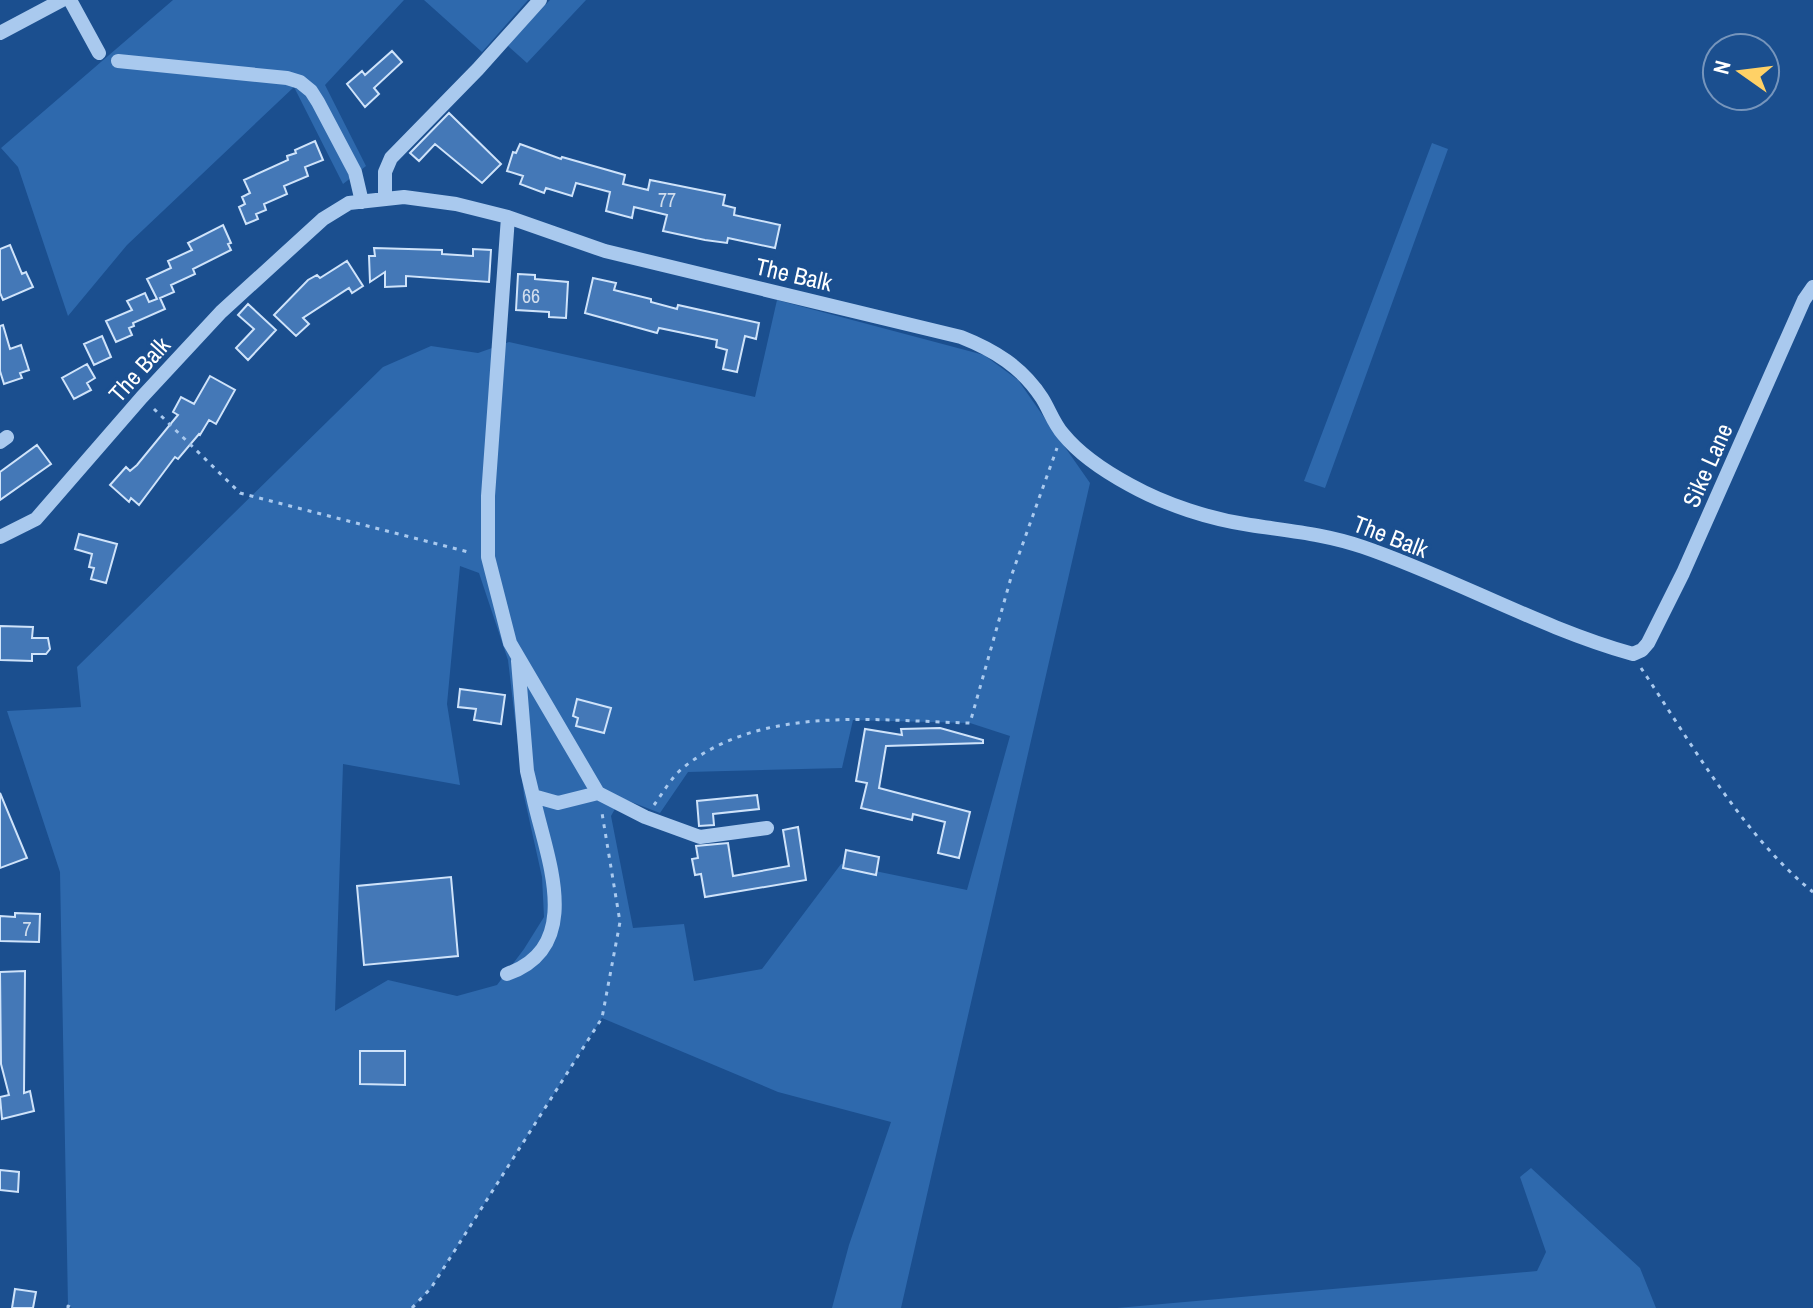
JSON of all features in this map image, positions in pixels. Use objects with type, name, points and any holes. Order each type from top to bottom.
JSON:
[{"type":"street","points":[[0,33],[62,0]]},
{"type":"street","points":[[70,0],[99,53]]},
{"type":"street","points":[[385,199],[385,172],[391,158],[540,0]]},
{"type":"street","points":[[118,61],[287,78],[300,82],[318,102],[355,172],[362,202]]},
{"type":"street","name":"The Balk","points":[[0,537],[36,519],[221,312],[323,219],[349,203],[404,197],[430,199],[508,217],[605,251],[961,337],[985,347],[1024,374],[1041,396],[1062,434],[1089,459],[1131,486],[1185,509],[1248,525],[1310,533],[1364,547],[1491,601],[1633,654]]},
{"type":"street","points":[[508,217],[488,496],[488,557],[510,643],[598,793],[645,817],[700,837],[767,828]]},
{"type":"street","name":"Sike Lane","points":[[1633,654],[1648,643],[1683,573],[1804,300],[1813,287]]},
{"type":"street","points":[[507,974],[521,969],[535,958],[546,942],[554,920],[555,892],[527,771],[517,654]]},
{"type":"street","points":[[533,796],[558,803],[598,793]]},
{"type":"path","points":[[142,397],[240,493],[488,557]]},
{"type":"path","points":[[645,817],[683,767],[728,741],[788,723],[829,720],[970,723],[1012,574],[1062,434]]},
{"type":"path","points":[[1633,654],[1725,792],[1786,870],[1813,892]]},
{"type":"path","points":[[412,1308],[431,1288],[602,1018],[620,922],[598,793]]},
{"type":"shaded area","points":[[173,0],[404,0],[325,85],[366,166],[343,184],[294,87],[127,245],[68,316],[18,167],[1,148]]},
{"type":"shaded area","points":[[424,0],[528,0],[482,52]]},
{"type":"shaded area","points":[[550,0],[586,0],[527,63],[507,45]]},
{"type":"shaded area","points":[[1432,143],[1448,149],[1325,488],[1304,481]]},
{"type":"shaded area","points":[[777,300],[984,355],[1018,380],[1090,483],[901,1308],[832,1308],[849,1245],[891,1122],[778,1092],[602,1018],[431,1288],[412,1308],[68,1306],[60,872],[7,711],[81,707],[77,667],[383,367],[431,346],[478,353],[509,342],[755,397]],"holes":[[[460,566],[479,573],[508,660],[524,796],[542,877],[544,917],[497,985],[457,996],[388,980],[335,1011],[343,764],[460,785],[447,704]],[[853,720],[970,723],[1010,736],[967,890],[841,864],[762,969],[694,981],[684,924],[633,928],[611,816],[621,798],[660,813],[688,772],[842,768]]]},
{"type":"shaded area","points":[[1531,1168],[1640,1268],[1656,1308],[1117,1308],[1537,1271],[1546,1252],[1520,1177]]},
{"type":"building","points":[[392,51],[402,62],[374,88],[379,94],[365,107],[347,84],[362,71],[365,75]]},
{"type":"building","points":[[449,113],[501,164],[482,183],[435,144],[419,161],[410,153]]},
{"type":"building","points":[[315,141],[323,160],[305,167],[308,176],[284,186],[287,194],[264,204],[266,210],[256,214],[258,219],[246,224],[239,207],[245,204],[242,197],[250,193],[244,180],[288,160],[287,156],[296,153],[295,150]]},
{"type":"building","points":[[520,144],[561,159],[625,175],[623,184],[648,190],[650,180],[725,195],[723,205],[735,208],[734,215],[780,225],[775,248],[728,238],[727,243],[663,231],[667,215],[634,207],[632,218],[606,211],[610,192],[576,183],[572,196],[546,188],[544,193],[520,184],[523,176],[507,171],[513,152],[516,153]]},
{"type":"building","points":[[223,225],[231,250],[193,269],[195,274],[171,285],[174,292],[160,298],[165,309],[133,323],[134,326],[129,328],[132,335],[116,342],[106,321],[132,310],[127,301],[145,293],[149,302],[157,299],[147,279],[171,268],[168,261],[192,250],[188,243]]},
{"type":"building","points":[[10,245],[22,274],[26,272],[33,287],[3,300],[0,293],[0,249]]},
{"type":"building","points":[[374,248],[442,250],[442,254],[473,256],[473,249],[491,250],[489,282],[406,276],[406,286],[385,287],[385,272],[370,282],[369,256],[375,256]]},
{"type":"building","points":[[347,261],[363,286],[352,293],[349,288],[303,318],[309,324],[296,336],[274,315],[308,280],[317,275],[320,278]]},
{"type":"building","points":[[518,274],[568,282],[566,318],[549,317],[549,312],[516,310]]},
{"type":"building","points":[[593,278],[616,283],[614,290],[651,299],[651,302],[759,323],[756,339],[745,336],[737,372],[723,369],[727,350],[716,347],[717,340],[659,328],[657,333],[585,313]]},
{"type":"building","points":[[248,304],[276,330],[248,360],[236,348],[254,329],[238,315]]},
{"type":"building","points":[[3,325],[10,349],[21,345],[29,370],[20,373],[22,378],[4,384],[0,371],[0,326]]},
{"type":"building","points":[[102,336],[111,357],[94,365],[84,344]]},
{"type":"building","points":[[87,364],[95,378],[87,383],[91,390],[74,399],[62,378]]},
{"type":"building","points":[[210,376],[235,390],[216,424],[209,420],[178,459],[175,457],[139,505],[131,498],[129,502],[110,485],[126,467],[130,471],[137,465],[178,415],[173,412],[181,397],[194,404]]},
{"type":"building","points":[[37,445],[51,464],[0,500],[0,472]]},
{"type":"building","points":[[79,534],[117,544],[106,583],[91,579],[94,568],[89,567],[92,554],[75,549]]},
{"type":"building","points":[[0,626],[33,627],[32,638],[48,638],[50,649],[46,654],[32,654],[32,661],[0,660]]},
{"type":"building","points":[[460,689],[505,695],[501,724],[474,720],[476,709],[458,707]]},
{"type":"building","points":[[577,699],[611,708],[604,733],[576,726],[578,718],[573,716]]},
{"type":"building","points":[[940,728],[983,740],[983,743],[886,746],[879,788],[970,812],[959,858],[938,853],[945,822],[913,814],[912,820],[861,808],[867,783],[856,781],[865,729],[902,735],[901,729]]},
{"type":"building","points":[[0,793],[27,858],[0,868]]},
{"type":"building","points":[[757,795],[759,809],[713,814],[714,825],[699,826],[697,801]]},
{"type":"building","points":[[798,827],[806,880],[705,897],[701,874],[695,875],[692,859],[698,858],[696,846],[728,843],[733,876],[789,866],[783,830]]},
{"type":"building","points":[[846,850],[879,857],[876,875],[843,868]]},
{"type":"building","points":[[451,877],[458,956],[364,965],[357,886]]},
{"type":"building","points":[[15,913],[40,914],[39,942],[0,941],[0,916],[15,917]]},
{"type":"building","points":[[25,971],[24,1093],[30,1091],[34,1111],[2,1119],[0,1097],[9,1095],[1,1064],[0,972]]},
{"type":"building","points":[[360,1051],[405,1051],[405,1085],[360,1084]]},
{"type":"building","points":[[0,1170],[19,1172],[18,1192],[0,1190]]},
{"type":"building","points":[[15,1289],[36,1292],[33,1308],[12,1308]]}]
